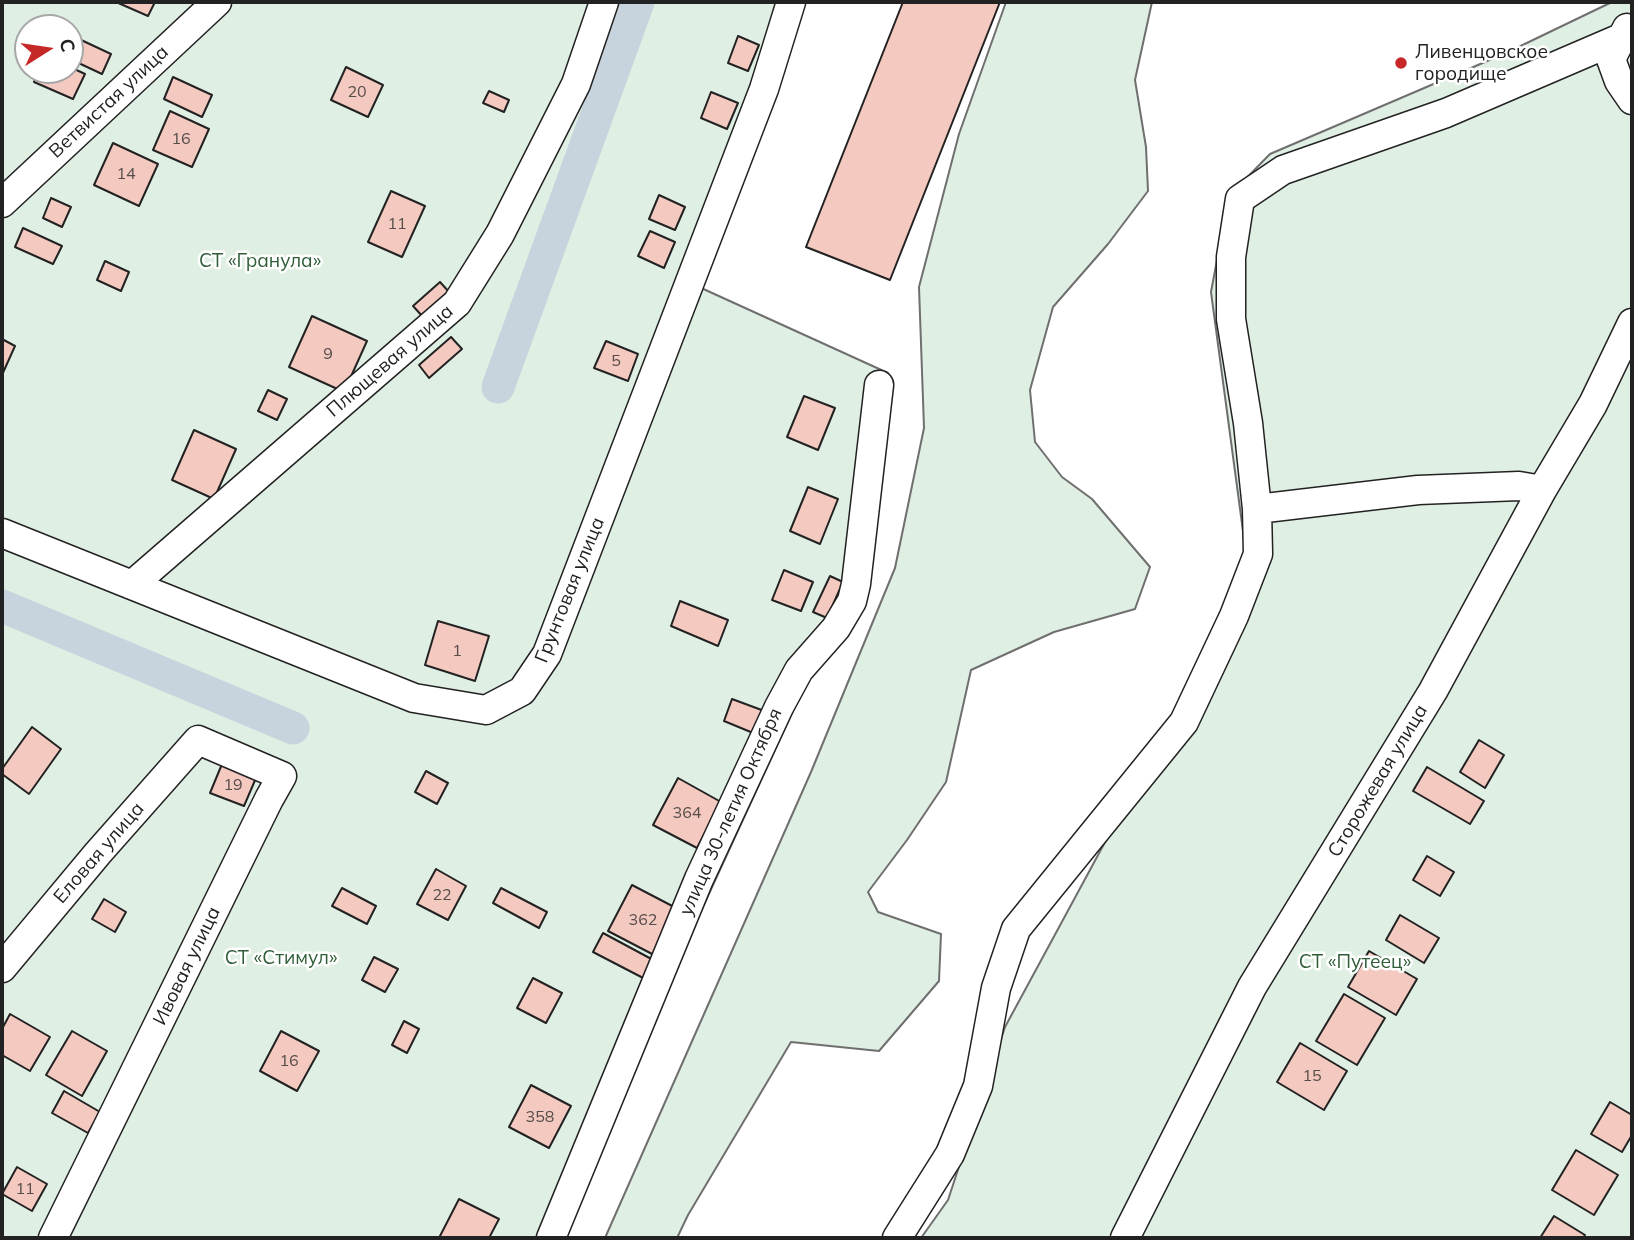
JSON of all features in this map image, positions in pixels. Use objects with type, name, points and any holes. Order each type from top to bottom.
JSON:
[{"type":"street","name":"Ветвистая улица","points":[[2,203],[216,2]]},
{"type":"street","name":"Плющевая улица","points":[[132,585],[457,303],[500,234],[576,84],[604,2]]},
{"type":"street","name":"Грунтовая улица","points":[[2,533],[414,698],[486,710],[522,691],[547,654],[764,89],[791,2]]},
{"type":"street","points":[[1628,28],[1611,59],[1619,81],[1632,100]]},
{"type":"street","points":[[897,1238],[950,1154],[978,1086],[996,988],[1016,929],[1184,722],[1234,616],[1258,554],[1257,509],[1248,423],[1231,320],[1231,257],[1240,199],[1283,170],[1446,113],[1628,28]]},
{"type":"street","name":"Сторожевая улица","points":[[1125,1238],[1252,987],[1433,691],[1542,490],[1593,404],[1632,323]]},
{"type":"street","name":"улица 30-летия Октября","points":[[551,1238],[699,880],[773,719],[799,670],[836,628],[852,601],[879,385]]},
{"type":"street","points":[[1257,509],[1418,490],[1519,486],[1542,490]]},
{"type":"street","name":"Еловая улица","points":[[2,968],[98,853],[198,740]]},
{"type":"street","name":"Ивовая улица","points":[[53,1238],[282,776],[198,740]]},
{"type":"green space","name":"СТ «Стимул»","points":[[2,2],[797,2],[699,287],[888,373],[849,589],[622,1083],[565,1238],[2,1238]]},
{"type":"green space","points":[[1006,2],[1152,2],[1135,80],[1146,147],[1148,191],[1108,244],[1053,307],[1030,390],[1035,442],[1062,477],[1092,499],[1150,567],[1135,609],[1054,632],[971,670],[946,782],[868,892],[878,912],[941,934],[939,981],[879,1051],[791,1042],[677,1238],[605,1238],[811,772],[895,568],[924,428],[919,287],[959,134]]},
{"type":"green space","name":"СТ «Путеец»","points":[[1612,2],[1632,2],[1632,1238],[921,1238],[948,1200],[1005,1027],[1249,576],[1211,292],[1229,196],[1270,154],[1506,53]]},
{"type":"building","points":[[116,2],[155,2],[148,16]]},
{"type":"building","points":[[903,2],[1000,2],[890,280],[806,247]]},
{"type":"building","points":[[738,36],[759,45],[748,71],[728,63]]},
{"type":"building","points":[[84,41],[111,54],[102,74],[84,66]]},
{"type":"building","points":[[346,67],[383,85],[368,117],[331,100]]},
{"type":"building","points":[[173,77],[212,95],[202,117],[164,99]]},
{"type":"building","points":[[39,84],[80,84],[73,99]]},
{"type":"building","points":[[489,91],[509,100],[504,112],[483,103]]},
{"type":"building","points":[[711,92],[738,103],[727,129],[701,118]]},
{"type":"building","points":[[170,111],[209,129],[192,167],[153,150]]},
{"type":"building","points":[[113,143],[158,164],[139,206],[94,185]]},
{"type":"building","points":[[391,191],[425,206],[402,257],[368,242]]},
{"type":"building","points":[[659,195],[685,207],[675,230],[649,219]]},
{"type":"building","points":[[51,198],[71,207],[62,227],[43,218]]},
{"type":"building","points":[[23,228],[62,246],[53,264],[15,247]]},
{"type":"building","points":[[650,231],[675,242],[664,268],[638,256]]},
{"type":"building","points":[[105,261],[129,272],[121,291],[97,280]]},
{"type":"building","points":[[440,282],[450,293],[423,317],[413,306]]},
{"type":"building","points":[[312,316],[367,341],[344,392],[289,367]]},
{"type":"building","points":[[451,337],[462,349],[429,378],[419,365]]},
{"type":"building","points":[[2,339],[15,346],[2,375]]},
{"type":"building","points":[[606,341],[638,354],[628,381],[594,368]]},
{"type":"building","points":[[268,390],[287,399],[277,420],[258,411]]},
{"type":"building","points":[[804,396],[835,408],[818,450],[787,437]]},
{"type":"building","points":[[194,430],[236,449],[214,499],[172,480]]},
{"type":"building","points":[[808,487],[838,499],[820,544],[790,531]]},
{"type":"building","points":[[784,570],[813,582],[801,611],[772,600]]},
{"type":"building","points":[[830,576],[843,582],[827,618],[813,612]]},
{"type":"building","points":[[680,601],[728,620],[718,646],[671,626]]},
{"type":"building","points":[[438,621],[489,636],[475,681],[425,665]]},
{"type":"building","points":[[732,699],[767,712],[758,735],[724,721]]},
{"type":"building","points":[[32,727],[61,749],[29,794],[2,774],[2,769]]},
{"type":"building","points":[[1479,740],[1504,755],[1485,788],[1460,772]]},
{"type":"building","points":[[222,764],[256,778],[244,806],[210,793]]},
{"type":"building","points":[[1427,767],[1484,801],[1470,824],[1413,791]]},
{"type":"building","points":[[426,771],[448,783],[437,804],[415,792]]},
{"type":"building","points":[[678,778],[721,802],[697,848],[653,825]]},
{"type":"building","points":[[1427,856],[1454,872],[1440,896],[1413,880]]},
{"type":"building","points":[[436,869],[466,886],[448,920],[417,904]]},
{"type":"building","points":[[632,885],[678,909],[654,955],[608,931]]},
{"type":"building","points":[[342,888],[376,906],[367,924],[332,906]]},
{"type":"building","points":[[501,888],[547,912],[539,928],[493,903]]},
{"type":"building","points":[[104,899],[126,912],[115,932],[92,919]]},
{"type":"building","points":[[1400,915],[1439,938],[1424,963],[1386,940]]},
{"type":"building","points":[[603,933],[657,962],[647,980],[593,952]]},
{"type":"building","points":[[1369,951],[1417,979],[1396,1015],[1348,987]]},
{"type":"building","points":[[374,957],[398,969],[385,992],[362,980]]},
{"type":"building","points":[[533,978],[562,993],[546,1023],[517,1008]]},
{"type":"building","points":[[1344,994],[1385,1018],[1357,1065],[1316,1041]]},
{"type":"building","points":[[10,1014],[50,1037],[30,1071],[2,1055],[2,1029]]},
{"type":"building","points":[[404,1021],[419,1029],[407,1053],[392,1045]]},
{"type":"building","points":[[72,1031],[107,1051],[82,1096],[46,1075]]},
{"type":"building","points":[[281,1031],[319,1051],[297,1091],[260,1071]]},
{"type":"building","points":[[1300,1043],[1347,1071],[1324,1110],[1277,1082]]},
{"type":"building","points":[[531,1085],[571,1106],[549,1148],[509,1127]]},
{"type":"building","points":[[64,1091],[100,1112],[88,1133],[52,1113]]},
{"type":"building","points":[[1610,1102],[1632,1115],[1632,1135],[1622,1152],[1591,1134]]},
{"type":"building","points":[[1576,1150],[1618,1175],[1594,1215],[1552,1190]]},
{"type":"building","points":[[17,1167],[47,1184],[32,1211],[2,1194]]},
{"type":"building","points":[[459,1199],[499,1219],[489,1238],[439,1238]]},
{"type":"building","points":[[1554,1216],[1585,1235],[1583,1238],[1540,1238]]},
{"type":"waterway","points":[[498,387],[638,2]]},
{"type":"waterway","points":[[2,606],[293,728]]},
{"type":"place","name":"Ливенцовское городище","points":[[1401,63]]},
{"type":"park label","name":"СТ «Гранула»","points":[[260,261]]}]
